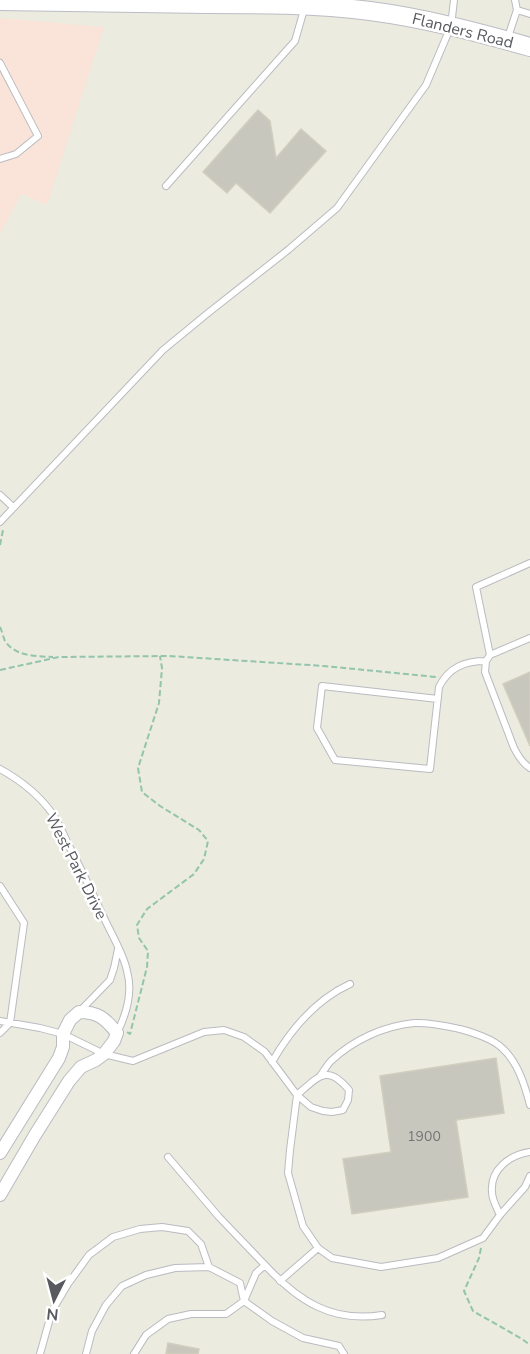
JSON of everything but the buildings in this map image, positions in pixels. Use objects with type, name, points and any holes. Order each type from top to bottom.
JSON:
[{"type":"main road","name":"Flanders Road","points":[[0,2],[262,2],[367,10],[452,26],[530,47]]},
{"type":"street","points":[[0,1153],[59,1058],[63,1047],[63,1034],[70,1020],[79,1012],[93,1012],[118,1030]]},
{"type":"street","name":"West Park Drive","points":[[0,1195],[34,1135],[69,1081],[81,1067],[104,1054],[114,1041],[118,1030]]},
{"type":"lane","points":[[0,522],[163,350],[337,208],[426,85],[452,26],[454,0]]},
{"type":"lane","points":[[507,41],[517,10],[515,0]]},
{"type":"lane","points":[[166,186],[295,41],[305,6]]},
{"type":"lane","points":[[517,10],[530,14]]},
{"type":"lane","points":[[0,63],[38,136],[16,154],[0,159]]},
{"type":"lane","points":[[0,495],[14,507]]},
{"type":"lane","points":[[530,563],[476,587],[488,658],[486,677],[519,759],[530,768]]},
{"type":"lane","points":[[438,699],[322,686],[317,728],[335,760],[430,769],[438,699],[439,687],[445,676],[471,661],[488,658],[530,638]]},
{"type":"lane","name":"West Park Drive","points":[[0,769],[34,791],[53,814],[118,948],[127,970],[129,986],[127,1009],[118,1030]]},
{"type":"lane","points":[[0,886],[24,923],[9,1023],[0,1032]]},
{"type":"lane","points":[[79,1012],[110,980],[118,948]]},
{"type":"lane","points":[[272,1062],[301,1020],[317,1004],[350,984]]},
{"type":"lane","points":[[0,1022],[63,1034],[104,1054],[133,1061],[204,1032],[224,1030],[244,1037],[265,1052],[297,1095],[311,1107],[332,1112],[343,1110],[348,1100],[349,1090],[340,1079],[329,1074],[320,1076]]},
{"type":"lane","points":[[530,1106],[516,1065],[502,1047],[474,1033],[446,1026],[416,1023],[381,1030],[351,1045],[297,1095],[288,1173],[303,1226],[318,1248],[332,1258],[381,1267],[438,1258],[483,1238],[500,1215],[528,1187],[530,1176]]},
{"type":"lane","points":[[500,1215],[492,1194],[493,1176],[503,1163],[521,1153],[530,1152]]},
{"type":"lane","points":[[168,1157],[219,1217],[280,1281],[298,1296],[326,1311],[349,1316],[382,1315]]},
{"type":"lane","points":[[40,1354],[52,1311],[68,1284],[89,1255],[113,1237],[140,1229],[162,1227],[188,1231],[201,1244],[209,1267]]},
{"type":"lane","points":[[280,1281],[318,1248]]},
{"type":"lane","points":[[134,1354],[146,1335],[168,1319],[191,1314],[226,1314],[244,1301],[256,1273],[266,1265]]},
{"type":"lane","points":[[86,1354],[92,1331],[106,1305],[122,1286],[147,1275],[175,1268],[209,1267],[240,1283],[244,1301],[272,1321],[303,1338],[339,1346],[344,1354]]},
{"type":"path","points":[[0,627],[12,648],[25,656],[169,656],[324,666],[444,678]]},
{"type":"path","points":[[118,1030],[130,1034],[147,968],[148,951],[139,938],[137,925],[147,909],[194,874],[204,859],[208,841],[199,830],[142,792],[138,768],[159,703],[162,668],[160,656]]},
{"type":"path","points":[[0,670],[59,657]]},
{"type":"path","points":[[483,1238],[480,1258],[464,1291],[473,1311],[530,1346]]},
{"type":"shaded area","points":[[0,18],[104,27],[47,205],[21,194],[0,234]]}]
